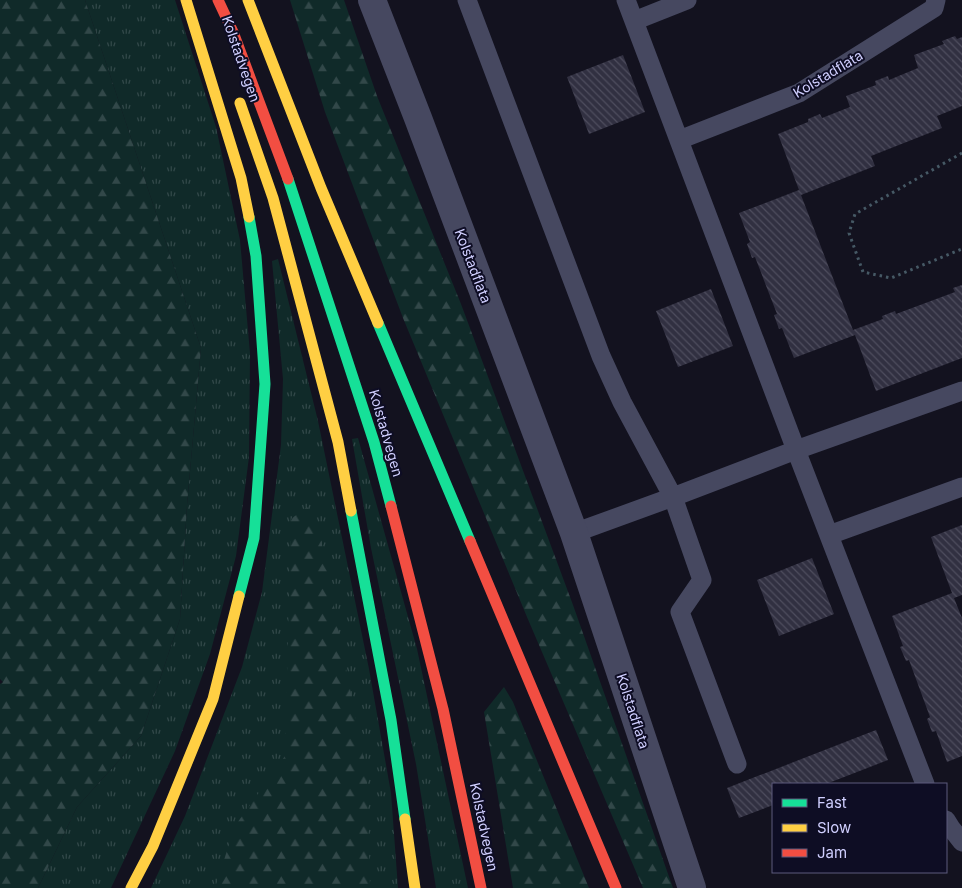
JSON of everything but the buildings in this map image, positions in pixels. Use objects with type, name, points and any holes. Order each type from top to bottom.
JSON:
[{"type":"main road","points":[[131,888],[153,846],[213,698],[254,538],[266,384],[256,256],[241,178],[186,0]]},
{"type":"main road","name":"Kolstadvegen","points":[[218,0],[233,32],[293,191],[374,442],[443,709],[481,888]]},
{"type":"main road","points":[[248,0],[321,188],[616,888]]},
{"type":"main road","name":"Kolstadvegen","points":[[237,94],[273,198],[338,442],[391,720],[415,888]]},
{"type":"street","name":"Kolstadflata","points":[[372,0],[574,533],[692,888]]},
{"type":"lane","points":[[467,0],[601,356],[622,402],[673,497],[702,580],[680,612],[737,764]]},
{"type":"lane","points":[[626,0],[796,450],[925,783]]},
{"type":"lane","points":[[634,21],[687,0]]},
{"type":"lane","name":"Kolstadflata","points":[[679,140],[799,93],[934,8],[936,0]]},
{"type":"lane","points":[[574,533],[796,450],[962,391]]},
{"type":"lane","points":[[829,535],[962,487]]},
{"type":"lane","points":[[947,822],[962,842]]},
{"type":"path","points":[[962,153],[855,214],[849,232],[863,272],[891,278],[962,249]]},
{"type":"green space","points":[[0,0],[85,0],[201,348],[187,505],[180,619],[141,736],[77,807],[38,888],[0,888],[0,684],[3,682],[0,679]]},
{"type":"green space","points":[[85,0],[175,0],[216,127],[240,240],[250,353],[249,457],[236,556],[210,654],[175,751],[111,888],[38,888],[77,807],[141,736],[180,619],[187,505],[201,348]]},
{"type":"green space","points":[[290,0],[344,0],[377,96],[461,304],[573,605],[673,888],[643,888],[527,617],[403,318],[325,112]]},
{"type":"green space","points":[[278,259],[318,421],[369,669],[391,793],[398,888],[151,888],[185,816],[242,667],[262,592],[281,445],[283,379],[272,261]]},
{"type":"green space","points":[[358,438],[417,649],[468,888],[436,888],[416,764],[371,548],[352,439]]},
{"type":"green space","points":[[307,507],[317,519],[367,776],[370,888],[215,888],[235,826],[285,756],[291,519]]},
{"type":"green space","points":[[504,687],[513,702],[589,888],[513,888],[484,712]]},
{"type":"traffic: fast","points":[[288,179],[374,442],[391,506]]},
{"type":"traffic: fast","points":[[239,596],[254,538],[265,384],[256,256],[249,217]]},
{"type":"traffic: fast","points":[[378,323],[470,541]]},
{"type":"traffic: fast","points":[[351,511],[391,720],[405,819]]},
{"type":"traffic: slow","points":[[186,0],[241,178],[249,217]]},
{"type":"traffic: slow","points":[[248,0],[321,188],[378,323]]},
{"type":"traffic: slow","points":[[240,103],[273,198],[338,442],[351,511]]},
{"type":"traffic: slow","points":[[131,888],[153,846],[213,699],[239,596]]},
{"type":"traffic: slow","points":[[405,819],[415,888]]},
{"type":"traffic: jam","points":[[218,0],[233,32],[288,179]]},
{"type":"traffic: jam","points":[[391,506],[443,709],[481,888]]},
{"type":"traffic: jam","points":[[470,541],[616,888]]}]
